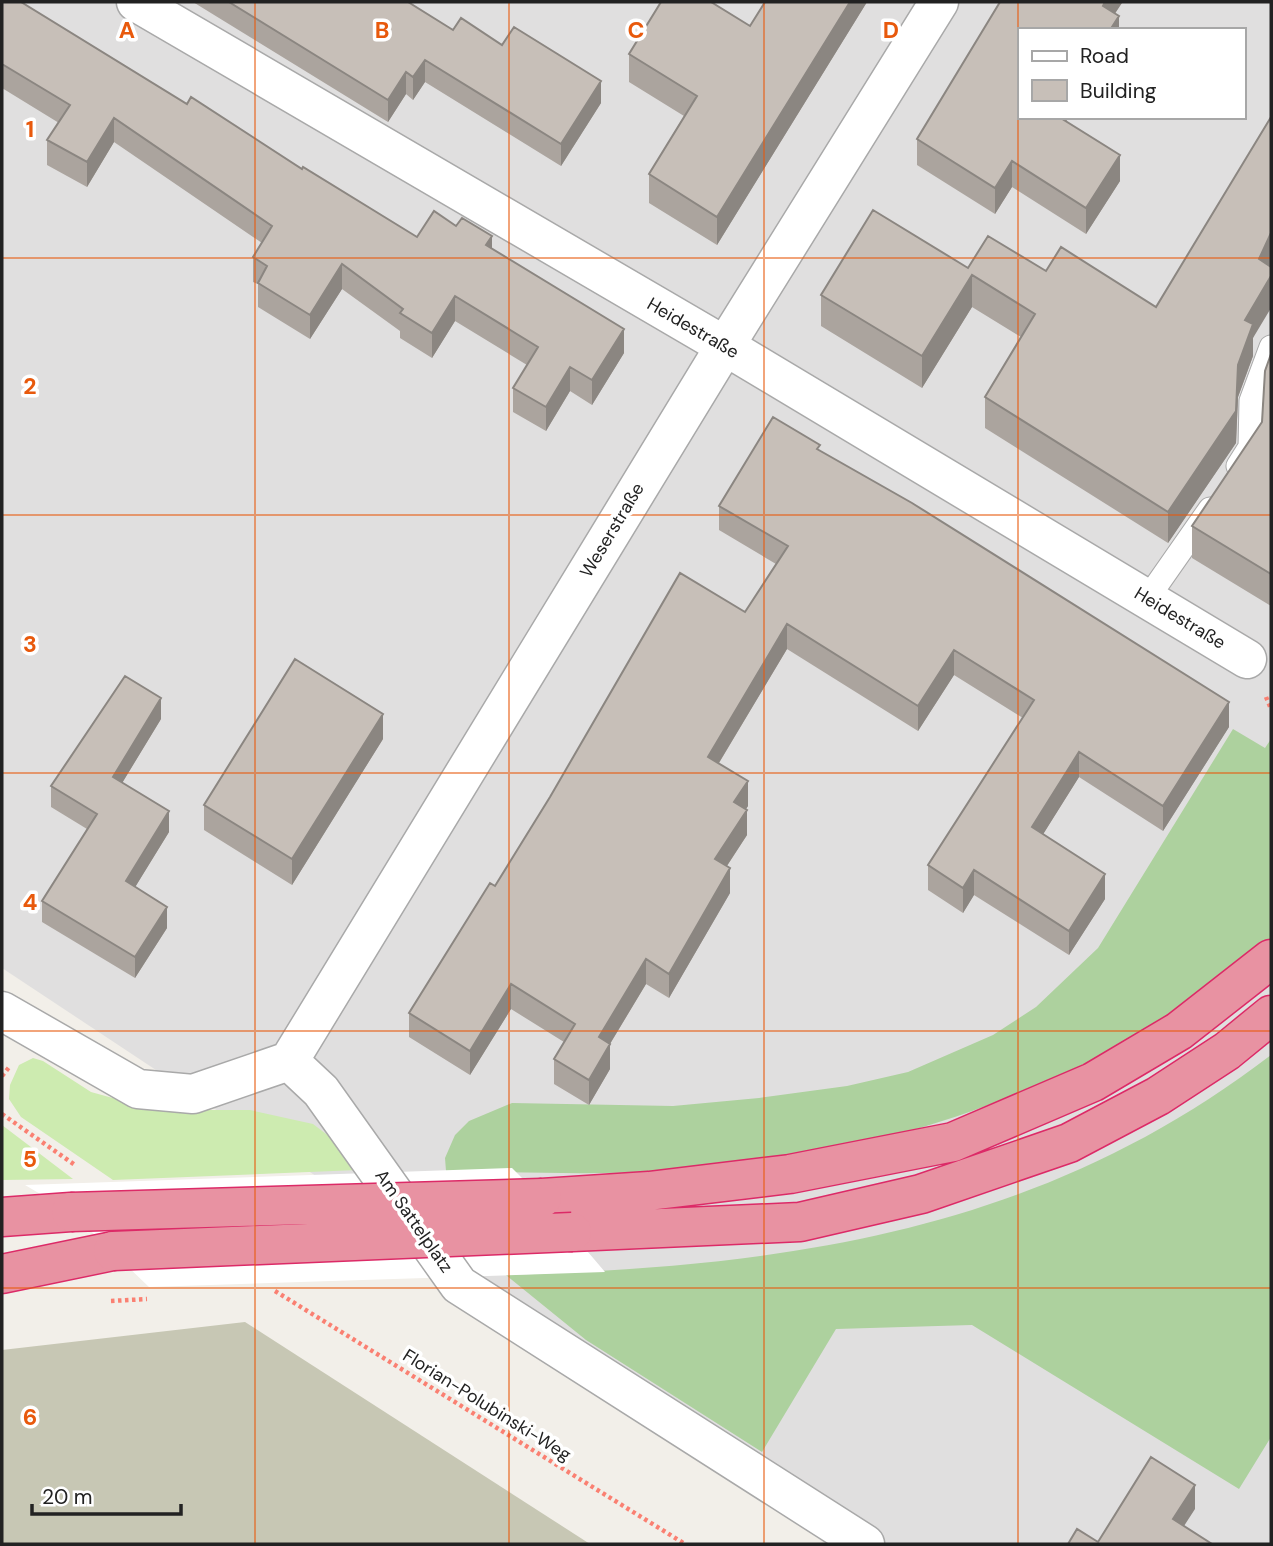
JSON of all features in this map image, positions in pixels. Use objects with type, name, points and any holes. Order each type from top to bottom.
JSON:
[{"type":"highway","points":[[2,1217],[71,1212],[542,1198],[649,1191],[790,1174],[953,1142],[1093,1082],[1179,1031],[1271,959]]},
{"type":"highway","points":[[2,1247],[113,1251],[800,1222],[921,1194],[1069,1143],[1158,1096],[1227,1051],[1271,1015]]},
{"type":"highway","points":[[2,1273],[113,1251]]},
{"type":"street","name":"Heidestraße","points":[[136,2],[725,346],[1247,659]]},
{"type":"street","name":"Weserstraße","points":[[289,1061],[725,346],[939,2]]},
{"type":"street","points":[[2,1011],[138,1089],[193,1094],[289,1061]]},
{"type":"street","name":"Am Sattelplatz","points":[[289,1061],[320,1091],[459,1285],[865,1544]]},
{"type":"lane","points":[[1147,598],[1250,447],[1251,401],[1271,347]]},
{"type":"path","points":[[2,1114],[78,1167]]},
{"type":"path","name":"Florian-Polubinski-Weg","points":[[274,1290],[685,1544]]},
{"type":"path","points":[[97,1302],[152,1298]]},
{"type":"shaded area","points":[[2,2],[1271,2],[1271,1544],[882,1544],[538,1323],[2,968]]},
{"type":"shaded area","points":[[245,1322],[590,1544],[2,1544],[2,1350]]},
{"type":"green space","points":[[1233,729],[1265,748],[1271,739],[1271,940],[1193,1002],[1117,1047],[1067,1072],[964,1114],[911,1131],[803,1156],[673,1171],[446,1171],[445,1158],[455,1135],[469,1121],[512,1103],[673,1106],[847,1086],[908,1072],[993,1035],[1036,1007],[1098,948]]},
{"type":"green space","points":[[1271,1055],[1271,1437],[1239,1489],[972,1325],[836,1329],[762,1452],[586,1340],[506,1275],[712,1262],[812,1248],[908,1228],[1002,1200],[1094,1163],[1183,1115]]},
{"type":"green space","points":[[33,1058],[43,1061],[91,1092],[156,1110],[250,1110],[313,1124],[334,1140],[358,1170],[113,1180],[21,1117],[9,1099],[10,1085],[19,1065]]},
{"type":"green space","points":[[2,1125],[73,1179],[2,1180]]},
{"type":"pier","points":[[512,1168],[542,1198],[605,1272],[149,1287],[71,1212],[25,1185]]},
{"type":"building","points":[[2,2],[21,2],[187,104],[191,97],[302,169],[303,167],[417,237],[434,211],[456,226],[462,218],[492,236],[486,245],[624,329],[592,380],[570,367],[546,407],[513,388],[538,347],[455,296],[432,333],[400,313],[403,309],[342,264],[310,315],[258,283],[267,266],[253,257],[272,226],[114,118],[87,162],[47,140],[70,105],[2,64]]},
{"type":"building","points":[[229,2],[408,2],[453,30],[461,18],[502,45],[514,27],[601,81],[561,144],[425,60],[413,77],[406,72],[388,100]]},
{"type":"building","points":[[661,2],[711,2],[750,26],[765,2],[850,2],[717,217],[649,174],[697,96],[629,54]]},
{"type":"building","points":[[1000,2],[1105,2],[1103,6],[1119,16],[1111,28],[1018,28],[1018,119],[1062,119],[1120,155],[1086,208],[1012,161],[995,188],[917,139]]},
{"type":"building","points":[[1271,117],[1271,233],[1259,259],[1271,267],[1271,276],[1245,320],[1253,324],[1238,365],[1236,411],[1168,512],[985,397],[1035,314],[972,275],[922,356],[821,295],[873,210],[968,268],[988,236],[1046,271],[1061,247],[1156,307]]},
{"type":"building","points":[[1271,354],[1271,574],[1192,526],[1262,422],[1265,371]]},
{"type":"building","points":[[773,417],[820,445],[817,449],[912,503],[1229,702],[1163,806],[1079,752],[1032,827],[1105,874],[1069,931],[974,870],[963,888],[928,865],[1034,700],[954,650],[918,706],[787,624],[708,757],[748,781],[734,802],[747,810],[715,859],[730,868],[669,974],[646,959],[599,1037],[610,1044],[589,1080],[554,1059],[575,1024],[511,984],[470,1051],[409,1013],[490,883],[495,886],[550,797],[680,573],[745,612],[788,546],[719,506]]},
{"type":"building","points":[[295,659],[383,714],[292,859],[204,805]]},
{"type":"building","points":[[125,676],[161,698],[113,777],[169,811],[126,881],[167,907],[135,957],[42,901],[97,814],[51,786]]},
{"type":"building","points":[[1151,1457],[1195,1485],[1173,1519],[1212,1544],[1068,1544],[1077,1529],[1098,1542]]}]
